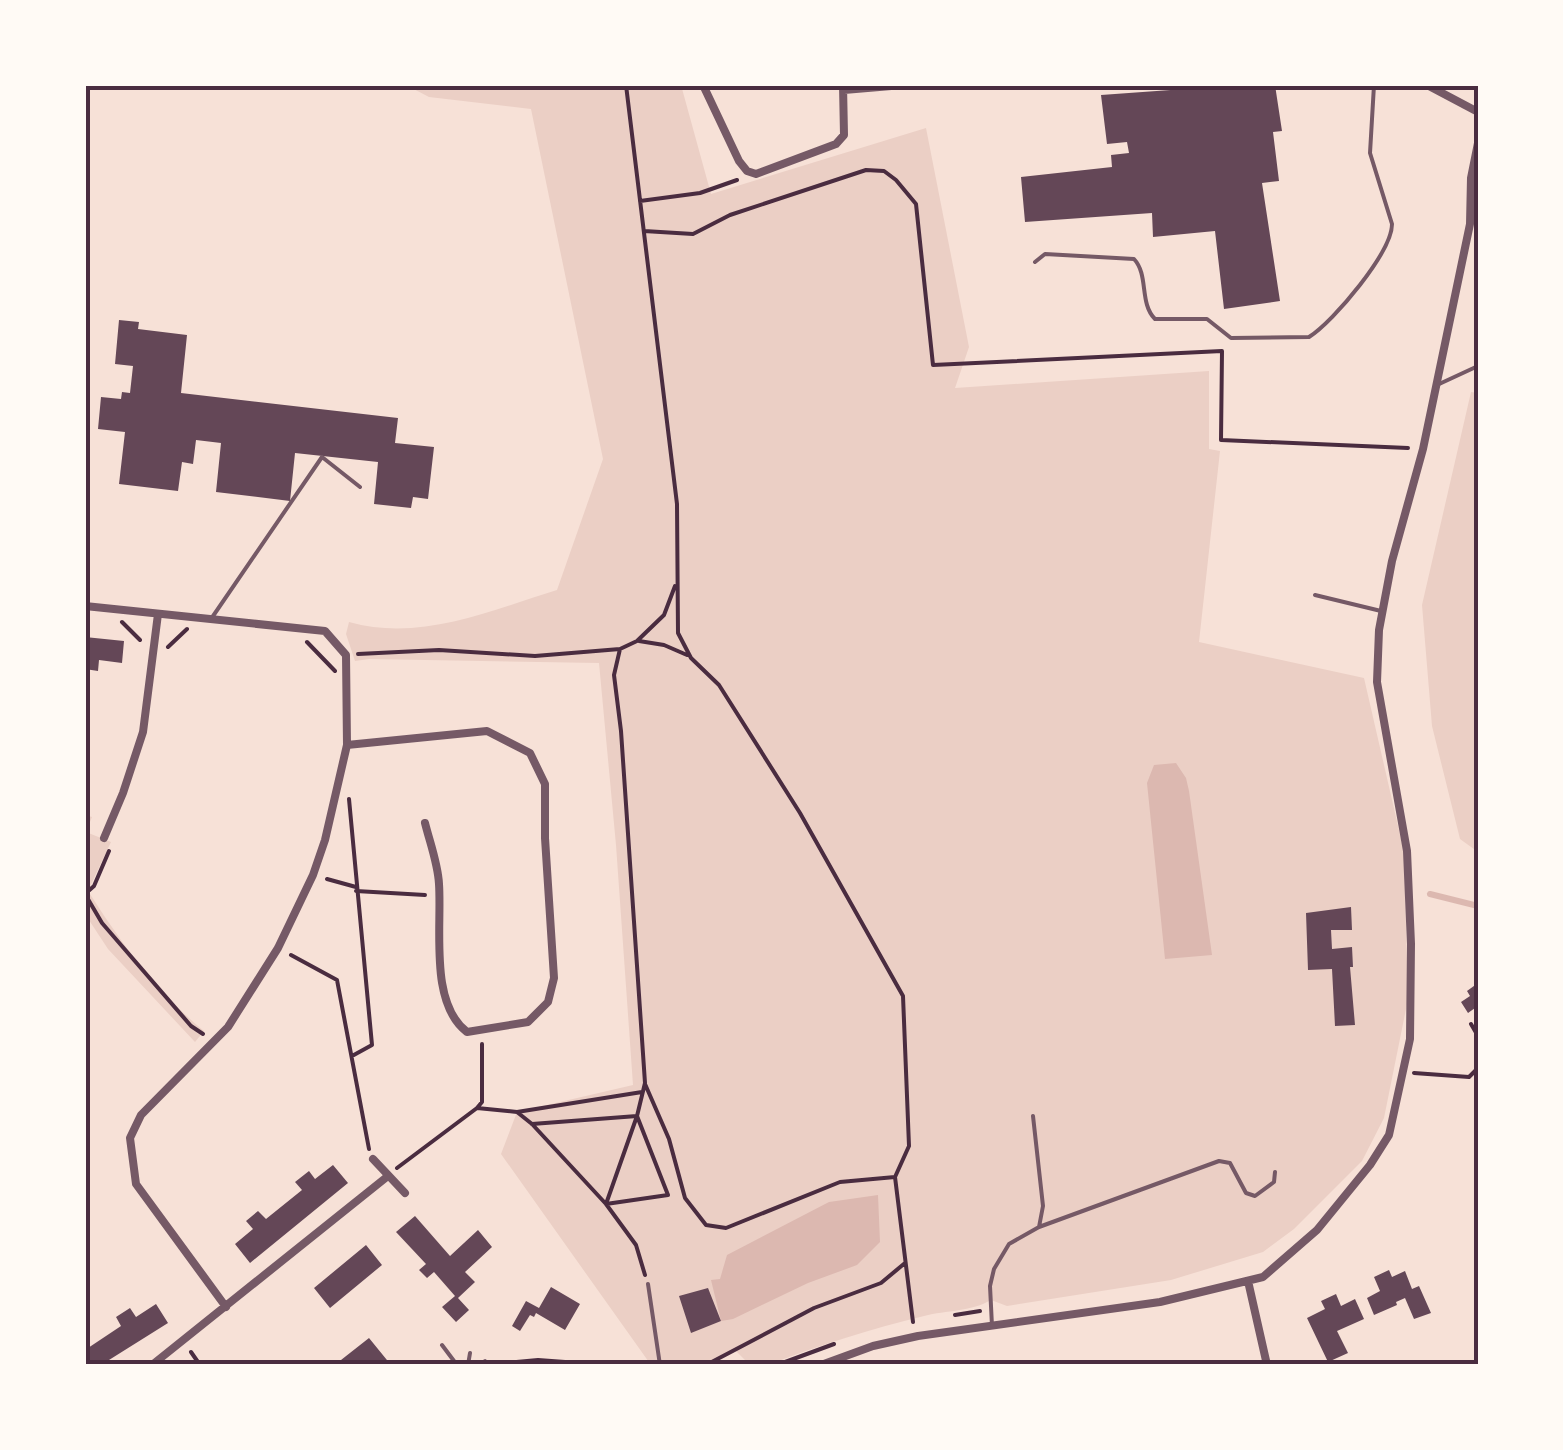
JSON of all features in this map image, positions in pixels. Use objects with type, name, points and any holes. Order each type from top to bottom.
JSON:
[{"type":"street","points":[[702,85],[739,161],[756,174],[836,144],[844,135],[843,87],[902,85]]},
{"type":"street","points":[[1426,85],[1478,112]]},
{"type":"street","points":[[821,1365],[874,1346],[918,1336],[1160,1302],[1248,1281],[1276,1268],[1318,1230],[1389,1135],[1410,1038],[1408,870],[1376,682],[1381,611],[1437,386],[1470,224],[1470,178],[1478,143]]},
{"type":"street","points":[[85,606],[325,631],[346,655],[347,746],[313,875],[278,948],[214,1043],[142,1114],[130,1138],[136,1184],[226,1307]]},
{"type":"street","points":[[104,838],[143,732],[157,655],[158,614]]},
{"type":"street","points":[[347,746],[487,731],[530,753],[545,784],[554,978],[548,1002],[528,1022],[467,1032],[454,1022],[442,990],[439,878],[425,823]]},
{"type":"street","points":[[373,1158],[405,1193]]},
{"type":"street","points":[[152,1365],[388,1176]]},
{"type":"street","points":[[1248,1281],[1267,1365]]},
{"type":"lane","points":[[1035,262],[1045,254],[1134,259],[1140,265],[1149,314],[1155,319],[1207,320],[1230,338],[1309,337],[1382,256],[1392,234],[1370,153],[1374,85]]},
{"type":"lane","points":[[1437,386],[1478,366]]},
{"type":"lane","points":[[211,619],[322,457],[360,486]]},
{"type":"lane","points":[[1315,595],[1381,611]]},
{"type":"lane","points":[[1033,1116],[1044,1206],[1039,1227]]},
{"type":"lane","points":[[992,1326],[990,1286],[994,1269],[1009,1244],[1039,1227],[1219,1161],[1230,1163],[1246,1193],[1255,1196],[1274,1182],[1275,1172]]},
{"type":"lane","points":[[648,1284],[660,1365]]},
{"type":"lane","points":[[442,1345],[457,1365]]},
{"type":"lane","points":[[468,1365],[470,1353]]},
{"type":"path","points":[[626,85],[677,504],[678,633],[691,658]]},
{"type":"path","points":[[642,230],[692,234],[730,216],[866,170],[884,172],[916,204],[933,365],[1222,351],[1220,440],[1423,449]]},
{"type":"path","points":[[640,202],[700,193],[742,179],[748,171]]},
{"type":"path","points":[[346,655],[438,650],[535,656],[620,649],[637,641],[664,615],[676,581]]},
{"type":"path","points":[[117,617],[143,643],[142,654],[157,655],[191,626]]},
{"type":"path","points":[[304,639],[332,671],[347,670]]},
{"type":"path","points":[[637,641],[664,645],[691,658],[719,685],[792,800],[904,996],[909,1146],[896,1178],[908,1297],[918,1336]]},
{"type":"path","points":[[620,649],[614,674],[645,1083],[669,1139],[685,1198],[701,1222],[726,1228],[840,1182],[896,1178]]},
{"type":"path","points":[[349,796],[372,1044],[352,1056]]},
{"type":"path","points":[[313,875],[356,889],[440,896]]},
{"type":"path","points":[[85,894],[102,923],[165,997],[191,1026],[214,1043]]},
{"type":"path","points":[[278,948],[337,980],[373,1158]]},
{"type":"path","points":[[1471,1024],[1478,1036]]},
{"type":"path","points":[[388,1176],[482,1102],[482,1030]]},
{"type":"path","points":[[1404,1072],[1469,1077],[1478,1068]]},
{"type":"path","points":[[606,1204],[638,1116],[645,1083]]},
{"type":"path","points":[[477,1108],[516,1112],[642,1092]]},
{"type":"path","points":[[516,1112],[532,1124],[606,1204],[636,1245],[648,1284]]},
{"type":"path","points":[[532,1124],[638,1116]]},
{"type":"path","points":[[638,1116],[668,1195]]},
{"type":"path","points":[[606,1204],[668,1195],[685,1198]]},
{"type":"path","points":[[706,1365],[814,1308],[881,1282],[907,1262]]},
{"type":"path","points":[[485,1364],[538,1360],[606,1365]]},
{"type":"shaded area","points":[[406,85],[681,85],[711,194],[926,128],[969,347],[955,388],[1209,371],[1209,449],[1220,451],[1199,642],[1364,678],[1404,852],[1408,999],[1384,1118],[1362,1161],[1294,1229],[1263,1252],[1171,1280],[1007,1306],[991,1300],[865,1332],[768,1365],[750,1365],[735,1350],[706,1365],[651,1365],[501,1154],[517,1112],[633,1085],[599,663],[355,661],[346,634],[349,622],[376,627],[428,626],[480,615],[557,590],[603,459],[531,109],[429,97]]},
{"type":"shaded area","points":[[1471,392],[1478,393],[1478,852],[1460,839],[1432,726],[1422,605]]},
{"type":"shaded area","points":[[1176,763],[1189,791],[1212,955],[1165,959],[1147,783],[1154,765]]},
{"type":"shaded area","points":[[85,815],[92,817],[86,832],[111,842],[88,891],[140,966],[204,1031],[195,1042],[108,949],[85,914]]},
{"type":"shaded area","points":[[878,1195],[880,1242],[857,1265],[721,1321],[711,1280],[720,1279],[727,1255],[829,1202]]},
{"type":"building","points":[[1275,85],[1282,131],[1273,132],[1279,181],[1262,183],[1280,301],[1224,309],[1215,231],[1153,237],[1152,213],[1025,222],[1021,177],[1112,167],[1111,155],[1129,153],[1127,142],[1107,144],[1101,95]]},
{"type":"building","points":[[119,320],[139,322],[138,329],[187,335],[181,393],[398,418],[395,443],[434,447],[428,499],[413,497],[411,508],[374,504],[378,462],[295,453],[290,501],[216,492],[221,443],[196,440],[193,464],[182,462],[178,491],[119,484],[125,432],[98,429],[101,397],[121,399],[122,392],[130,393],[133,366],[115,364]]},
{"type":"building","points":[[85,637],[124,641],[122,663],[99,660],[98,671],[85,669]]},
{"type":"building","points":[[1351,907],[1352,930],[1331,930],[1332,949],[1352,947],[1355,1025],[1335,1026],[1332,969],[1308,970],[1306,913]]},
{"type":"building","points":[[1478,983],[1478,1013],[1475,1008],[1468,1013],[1461,1002]]},
{"type":"building","points":[[333,1165],[348,1183],[250,1263],[235,1244],[253,1229],[246,1221],[258,1211],[266,1219],[302,1190],[295,1182],[309,1171],[315,1179]]},
{"type":"building","points":[[415,1216],[450,1256],[478,1230],[492,1247],[465,1272],[475,1282],[458,1298],[469,1310],[456,1322],[442,1307],[455,1296],[434,1272],[427,1278],[419,1270],[426,1264],[396,1232]]},
{"type":"building","points":[[366,1245],[382,1265],[330,1308],[314,1288]]},
{"type":"building","points":[[1389,1270],[1392,1277],[1405,1271],[1412,1289],[1419,1286],[1431,1313],[1414,1319],[1405,1298],[1374,1315],[1367,1298],[1380,1291],[1374,1277]]},
{"type":"building","points":[[551,1287],[580,1304],[565,1330],[536,1313],[534,1317],[530,1315],[520,1331],[512,1326],[526,1301],[539,1308]]},
{"type":"building","points":[[708,1288],[721,1321],[691,1333],[679,1296]]},
{"type":"building","points":[[1336,1294],[1341,1306],[1355,1299],[1364,1319],[1337,1331],[1348,1353],[1328,1362],[1307,1318],[1325,1309],[1321,1301]]},
{"type":"building","points":[[156,1304],[168,1323],[101,1365],[85,1365],[85,1350],[121,1326],[116,1317],[130,1308],[136,1317]]},
{"type":"building","points":[[369,1338],[391,1365],[335,1365],[341,1360]]},
{"type":"waterway","points":[[1430,894],[1478,906]]}]
